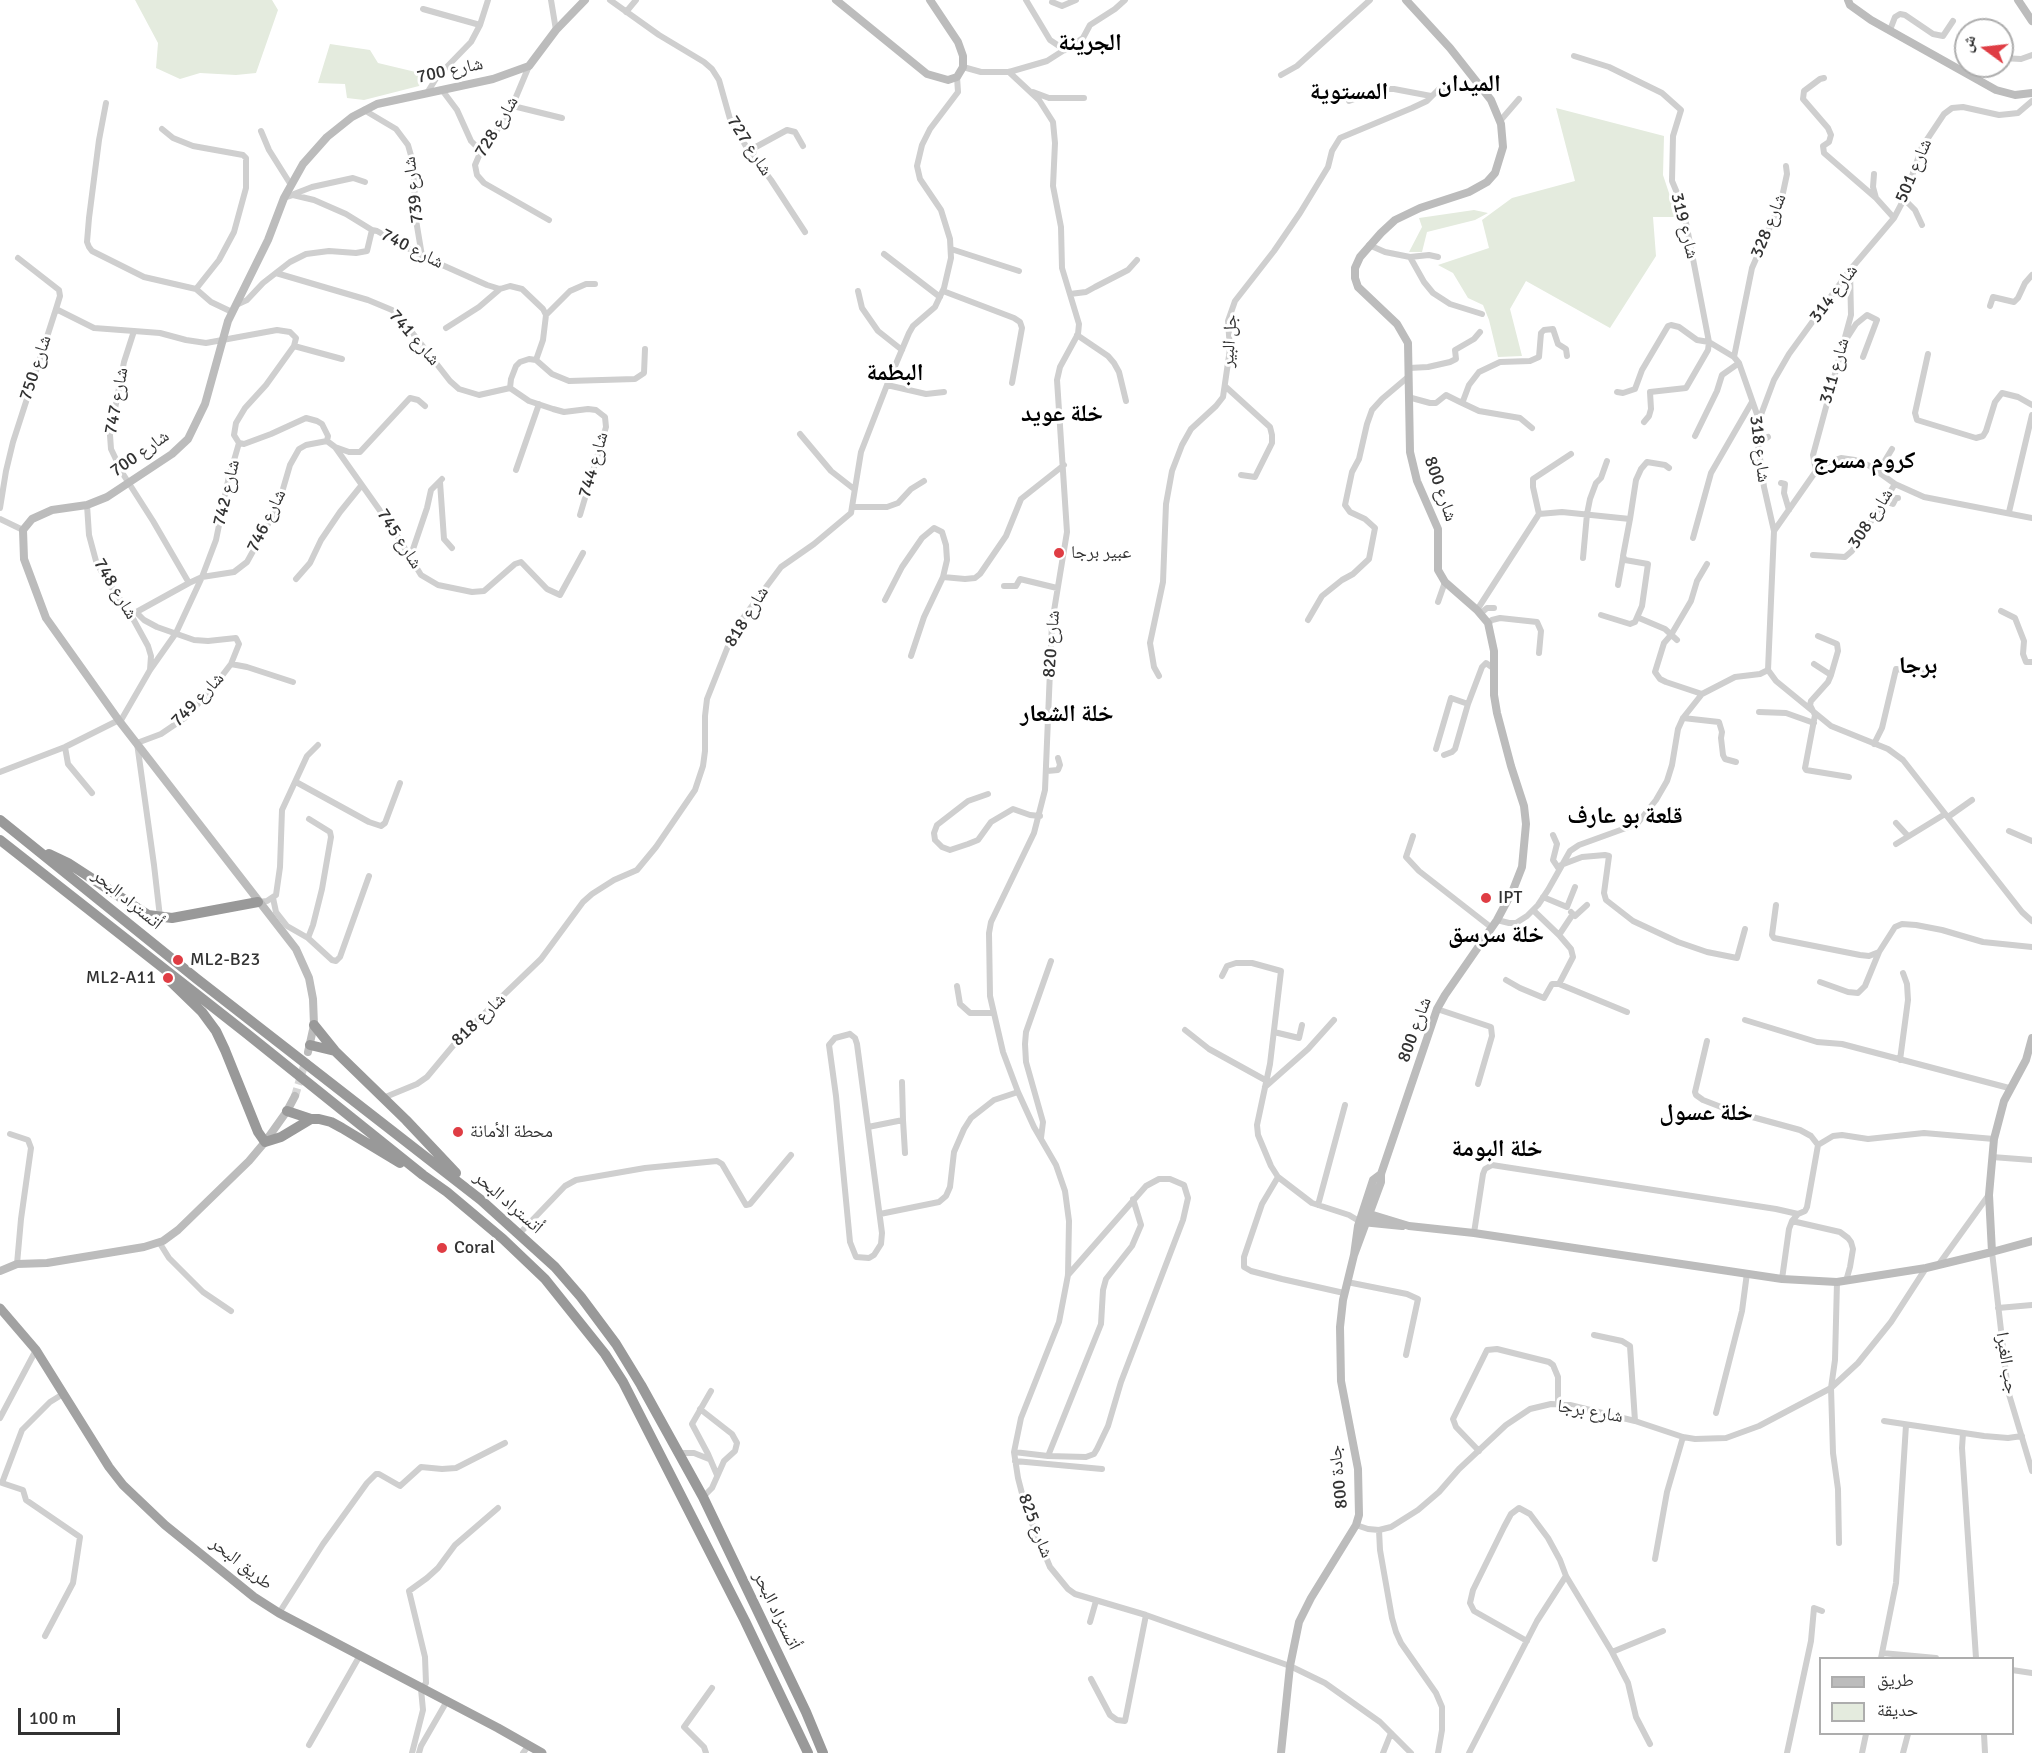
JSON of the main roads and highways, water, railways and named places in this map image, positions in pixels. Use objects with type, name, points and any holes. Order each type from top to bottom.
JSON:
[{"type":"highway","name":"أتستراد البحر","points":[[0,820],[196,978],[481,1200],[555,1267],[582,1297],[635,1375],[703,1497],[806,1712],[823,1753]]},
{"type":"highway","name":"أتستراد البحر","points":[[0,840],[447,1192],[503,1239],[545,1279],[605,1354],[639,1411],[780,1690],[808,1753]]},
{"type":"highway","points":[[35,847],[68,863],[148,915],[172,918],[258,902]]},
{"type":"highway","points":[[157,965],[174,986],[202,1012],[216,1031],[265,1142],[281,1137],[311,1119]]},
{"type":"highway","points":[[314,1025],[335,1051],[481,1200]]},
{"type":"highway","points":[[309,1049],[335,1051]]},
{"type":"highway","points":[[287,1111],[311,1119],[331,1122],[403,1166],[423,1175]]},
{"type":"highway","name":"طريق البحر","points":[[0,1308],[36,1350],[109,1467],[123,1485],[165,1525],[254,1597],[279,1613],[359,1657],[447,1701],[526,1749],[542,1753]]},
{"type":"main road","name":"شارع 700","points":[[258,902],[120,721],[46,618],[24,559],[23,530],[32,519],[52,510],[87,505],[107,497],[172,454],[188,438],[205,404],[234,308],[268,240],[284,198],[303,164],[327,137],[352,117],[386,101],[493,79],[529,66],[556,30],[585,0]]},
{"type":"main road","points":[[836,0],[927,74],[948,80],[957,77],[963,67],[963,56],[958,42],[930,0]]},
{"type":"main road","name":"شارع 800","points":[[1354,1255],[1367,1213],[1373,1180],[1381,1174],[1437,1009],[1495,924],[1513,890],[1522,867],[1526,824],[1524,806],[1500,726],[1494,695],[1492,640],[1488,623],[1479,612],[1444,582],[1438,570],[1438,529],[1418,481],[1410,452],[1408,343],[1397,324],[1358,287],[1355,278],[1355,268],[1370,245],[1395,220],[1420,208],[1469,192],[1487,182],[1495,173],[1503,147],[1503,136],[1497,112],[1484,91],[1450,48],[1406,0]]},
{"type":"main road","points":[[1848,0],[1850,5],[1857,10],[1996,90],[2015,95],[2032,93]]},
{"type":"main road","points":[[2018,0],[2032,21]]},
{"type":"main road","points":[[258,902],[296,949],[309,978],[314,1025],[309,1049]]},
{"type":"main road","points":[[1992,1252],[1989,1195],[1994,1139],[1998,1119],[2009,1088],[2029,1061],[2032,1038]]},
{"type":"main road","points":[[0,1271],[17,1264],[47,1263],[144,1247],[159,1242],[178,1230],[249,1161],[287,1111],[294,1096]]},
{"type":"main road","points":[[1367,1213],[1409,1226],[1474,1233],[1782,1279],[1841,1281],[1926,1268],[2032,1241]]},
{"type":"main road","points":[[1363,1222],[1399,1227],[1409,1226]]},
{"type":"main road","name":"جادة 800","points":[[1281,1753],[1290,1666],[1299,1622],[1311,1598],[1356,1525],[1360,1508],[1358,1469],[1344,1405],[1340,1363],[1340,1327],[1344,1293],[1354,1255]]},
{"type":"tunnel","points":[[295,1096],[306,1059]]},
{"type":"place","name":"عبير برجا","points":[[1059,553]]},
{"type":"place","name":"IPT","points":[[1486,898]]},
{"type":"place","name":"ML2-B23","points":[[178,960]]},
{"type":"place","name":"ML2-A11","points":[[168,978]]},
{"type":"place","name":"محطة الأمانة","points":[[458,1132]]},
{"type":"place","name":"Coral","points":[[442,1248]]},
{"type":"district","name":"الجرينة","points":[[1090,44]]},
{"type":"district","name":"الميدان","points":[[1469,85]]},
{"type":"district","name":"المستوية","points":[[1349,93]]},
{"type":"district","name":"البطمة","points":[[895,374]]},
{"type":"district","name":"خلة عويد","points":[[1062,415]]},
{"type":"district","name":"كروم مسرج","points":[[1864,462]]},
{"type":"district","name":"برجا","points":[[1918,667]]},
{"type":"district","name":"خلة الشعار","points":[[1067,715]]},
{"type":"district","name":"قلعة بو عارف","points":[[1625,817]]},
{"type":"district","name":"خلة سرسق","points":[[1496,936]]},
{"type":"district","name":"خلة عسول","points":[[1706,1114]]},
{"type":"district","name":"خلة البومة","points":[[1497,1150]]}]
